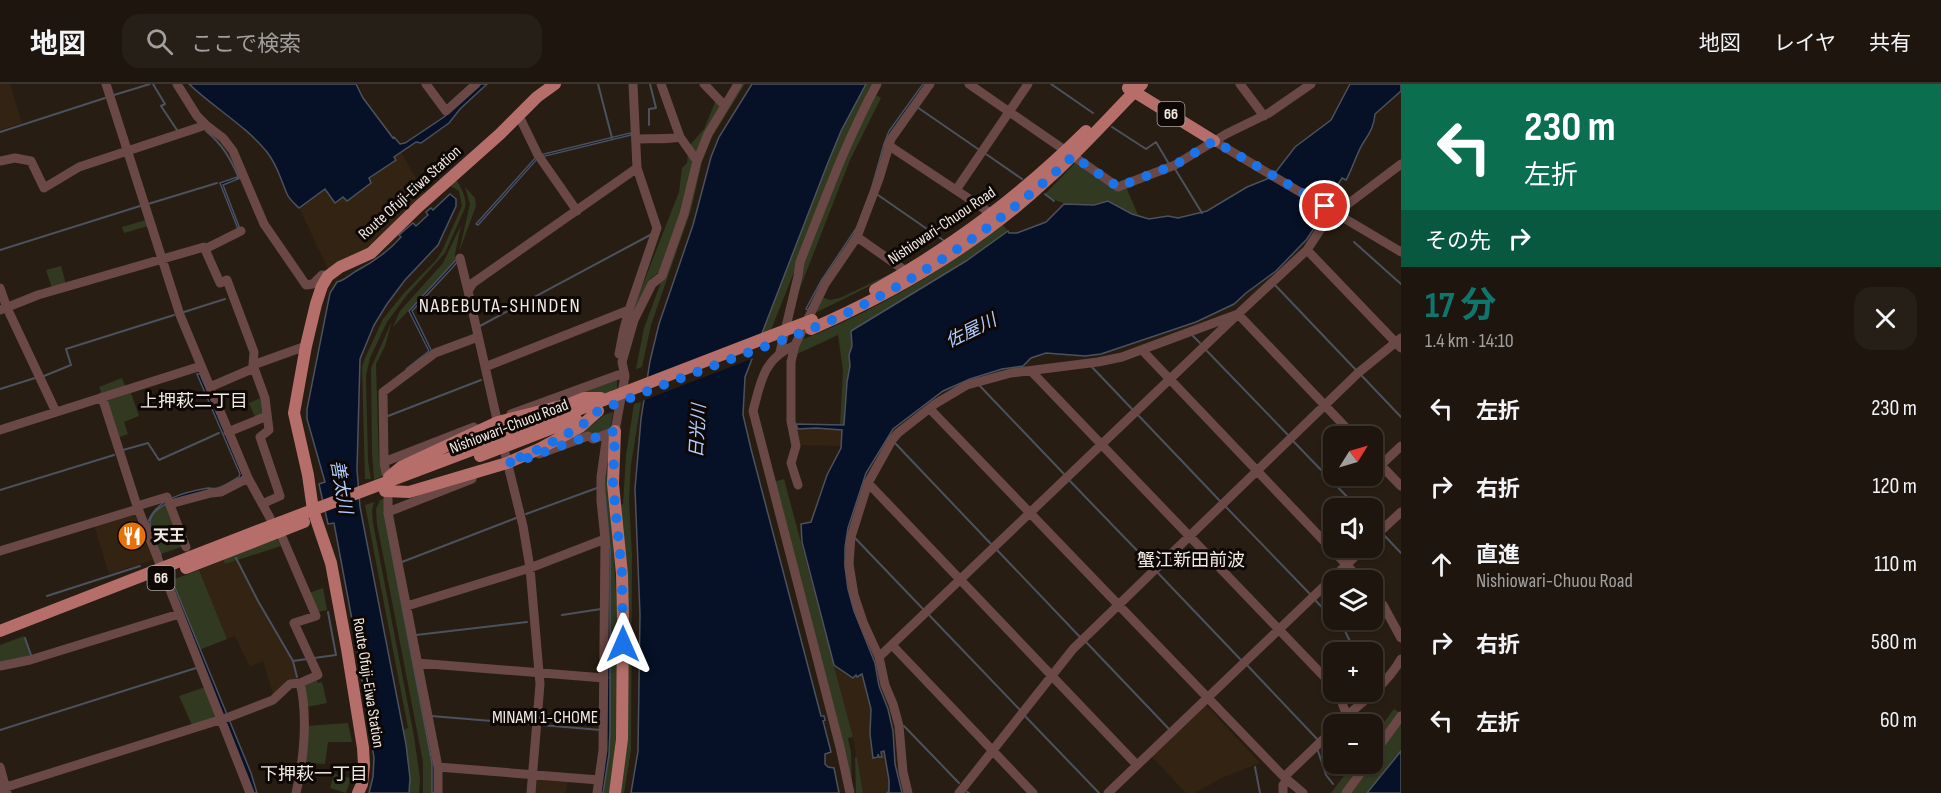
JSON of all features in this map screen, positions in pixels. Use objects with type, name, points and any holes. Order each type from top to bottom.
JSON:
[{"type":"main road","name":"Route Ofuji-Eiwa Station","points":[[358,793],[362,784],[364,765],[332,563],[294,413],[306,346],[319,294],[328,276],[340,267],[371,253],[537,97],[555,84]]},
{"type":"main road","name":"66","points":[[1131,86],[1214,141]]},
{"type":"main road","name":"Nishiowari-Chuou Road","points":[[811,321],[852,311],[898,287],[967,244],[1028,197],[1131,86]]},
{"type":"main road","name":"Nishiowari-Chuou Road","points":[[378,492],[811,321],[848,304],[907,272],[951,244],[1069,153]]},
{"type":"main road","name":"66","points":[[378,492],[401,467],[495,427],[584,398],[600,397],[610,401]]},
{"type":"main road","name":"Nishiowari-Chuou Road","points":[[0,640],[318,513],[598,411],[610,401]]},
{"type":"main road","name":"66","points":[[378,492],[409,492],[539,449],[580,427],[598,411]]},
{"type":"main road","points":[[611,433],[613,484],[622,574],[623,620],[622,739],[615,793]]},
{"type":"main road","name":"Nishiowari-Chuou Road","points":[[0,631],[163,573]]},
{"type":"street","points":[[106,84],[180,315],[248,478],[270,518]]},
{"type":"street","points":[[177,84],[197,116],[223,138],[233,151],[264,224],[306,285],[313,284],[322,275],[328,276]]},
{"type":"street","points":[[426,84],[446,111],[476,84]]},
{"type":"street","points":[[621,375],[622,333],[657,232],[637,168],[633,84]]},
{"type":"street","points":[[663,84],[680,137],[697,161]]},
{"type":"street","points":[[705,84],[725,106]]},
{"type":"street","points":[[597,793],[603,750],[604,678],[605,539],[601,477],[611,433],[622,362],[634,320],[652,284],[662,276],[684,214],[697,161],[708,134],[738,84]]},
{"type":"street","points":[[850,793],[753,411],[765,372],[780,352],[800,262],[837,170],[877,84]]},
{"type":"street","points":[[798,485],[791,463],[796,446],[791,421],[791,362],[795,345],[811,321],[825,284],[857,237],[879,179],[888,145],[930,84]]},
{"type":"street","points":[[969,84],[1118,187],[1175,165],[1214,141],[1264,116],[1311,84]]},
{"type":"street","points":[[956,190],[1028,84]]},
{"type":"street","points":[[1240,84],[1264,116]]},
{"type":"street","points":[[519,116],[538,155],[577,211]]},
{"type":"street","points":[[0,161],[15,158],[31,161],[44,188],[79,167],[206,125]]},
{"type":"street","points":[[637,140],[680,137]]},
{"type":"street","points":[[1214,141],[1401,252]]},
{"type":"street","points":[[888,145],[992,214]]},
{"type":"street","points":[[879,657],[1307,249],[1331,210],[1401,164]]},
{"type":"street","points":[[468,291],[473,283],[637,168]]},
{"type":"street","points":[[3,309],[38,295],[201,248],[205,249],[241,231]]},
{"type":"street","points":[[857,237],[907,272]]},
{"type":"street","points":[[205,249],[220,283],[227,280],[254,352],[254,366],[265,398],[269,430],[260,437],[280,496],[261,504]]},
{"type":"street","points":[[959,793],[1073,649],[1358,373],[1399,343],[1307,249]]},
{"type":"street","points":[[460,258],[485,367],[495,427]]},
{"type":"street","points":[[0,288],[3,309],[56,412]]},
{"type":"street","points":[[485,367],[629,310]]},
{"type":"street","points":[[908,793],[903,772],[899,726],[885,685],[879,657],[857,604],[849,564],[851,537],[868,483],[898,433],[935,404],[967,385],[1000,376],[1098,362],[1142,350],[1238,314]]},
{"type":"street","points":[[1238,314],[1344,426]]},
{"type":"street","points":[[788,318],[811,321]]},
{"type":"street","points":[[386,472],[383,392],[435,353],[478,338]]},
{"type":"street","points":[[780,352],[795,345]]},
{"type":"street","points":[[210,387],[254,366],[306,346]]},
{"type":"street","points":[[1142,350],[1352,570]]},
{"type":"street","points":[[0,430],[201,366]]},
{"type":"street","points":[[1030,371],[1323,676]]},
{"type":"street","points":[[384,462],[477,426],[495,427],[517,411],[621,375]]},
{"type":"street","points":[[102,397],[137,507],[179,614],[225,719],[250,793]]},
{"type":"street","points":[[930,409],[1207,698],[1286,779],[1303,793]]},
{"type":"street","points":[[228,432],[267,416]]},
{"type":"street","points":[[388,512],[506,460],[522,460],[588,436],[594,438],[611,433]]},
{"type":"street","points":[[1383,463],[1401,446]]},
{"type":"street","points":[[506,460],[523,526],[530,568],[540,684],[531,793]]},
{"type":"street","points":[[1383,467],[1401,486]]},
{"type":"street","points":[[169,502],[221,492],[248,478]]},
{"type":"street","points":[[868,483],[1137,765]]},
{"type":"street","points":[[378,492],[388,512],[407,606],[438,767],[438,793]]},
{"type":"street","points":[[0,551],[167,497],[186,547]]},
{"type":"street","points":[[1383,529],[1401,512]]},
{"type":"street","points":[[0,767],[4,790],[225,719],[273,700],[290,684],[300,683],[318,675],[294,623],[316,616],[282,537]]},
{"type":"street","points":[[407,606],[530,568],[605,539]]},
{"type":"street","points":[[1108,793],[1353,558]]},
{"type":"street","points":[[1383,605],[1401,638]]},
{"type":"street","points":[[0,666],[30,660],[179,614]]},
{"type":"street","points":[[892,645],[1033,793]]},
{"type":"street","points":[[1349,714],[1377,691],[1394,672],[1401,659]]},
{"type":"street","points":[[417,663],[604,678]]},
{"type":"street","points":[[297,793],[302,764],[305,703],[300,683]]},
{"type":"street","points":[[1383,741],[1401,716]]},
{"type":"street","points":[[1283,793],[1282,789],[1286,779],[1323,740]]},
{"type":"street","points":[[438,767],[599,780]]},
{"type":"street","points":[[1346,793],[1360,774]]},
{"type":"shaded area","points":[[0,84],[10,84],[22,123],[0,130]]},
{"type":"shaded area","points":[[401,152],[425,194],[369,248],[328,269],[299,208],[325,189],[343,196],[346,200],[371,182],[368,179],[396,160],[394,157]]},
{"type":"shaded area","points":[[797,429],[842,430],[841,446],[798,445]]},
{"type":"shaded area","points":[[135,512],[153,560],[109,574],[94,525]]},
{"type":"shaded area","points":[[223,559],[236,559],[257,601],[292,661],[298,681],[274,697],[263,661],[250,667],[235,636],[227,639],[199,570]]},
{"type":"shaded area","points":[[834,665],[853,676],[857,677],[862,674],[871,709],[870,734],[873,758],[877,753],[884,751],[889,780],[887,793],[863,793],[854,743]]},
{"type":"shaded area","points":[[1202,706],[1207,706],[1260,763],[1222,778],[1194,793],[1186,793],[1151,756]]},
{"type":"shaded area","points":[[537,778],[568,779],[566,793],[535,793]]},
{"type":"green space","points":[[740,84],[745,84],[712,137],[702,162],[691,210],[651,325],[642,367],[636,369],[644,328],[687,212],[709,135]]},
{"type":"green space","points":[[866,84],[875,84],[835,169],[771,330],[760,334],[841,131]]},
{"type":"green space","points":[[874,94],[881,98],[850,160],[793,306],[804,258]]},
{"type":"green space","points":[[716,100],[722,106],[697,155],[689,146],[704,129]]},
{"type":"green space","points":[[688,152],[695,160],[682,216],[662,270],[650,279],[624,335],[634,302],[636,302],[679,192],[682,168],[687,163]]},
{"type":"green space","points":[[1076,162],[1126,187],[1138,215],[1108,201],[1075,205],[1060,202],[1045,194]]},
{"type":"green space","points":[[457,181],[465,197],[465,208],[445,253],[407,295],[387,322],[370,358],[366,376],[368,461],[371,479],[365,479],[362,367],[383,319],[442,251],[462,206],[459,191],[449,185]]},
{"type":"green space","points":[[465,187],[475,198],[476,206],[459,252],[470,204]]},
{"type":"green space","points":[[146,220],[148,226],[124,233],[122,227]]},
{"type":"green space","points":[[461,225],[455,254],[456,260],[393,327],[400,311],[443,263]]},
{"type":"green space","points":[[1003,225],[1008,231],[966,261],[852,331],[844,425],[840,425],[843,371],[838,335],[795,355],[799,341],[853,318],[905,290],[955,259]]},
{"type":"green space","points":[[61,266],[66,284],[52,288],[46,270]]},
{"type":"green space","points":[[898,270],[813,314],[821,297],[830,300],[840,298]]},
{"type":"green space","points":[[392,321],[385,346],[376,364],[379,463],[382,464],[384,475],[374,480],[371,368]]},
{"type":"green space","points":[[122,378],[125,386],[102,394],[99,387]]},
{"type":"green space","points":[[617,379],[617,389],[607,393],[587,395],[525,412]]},
{"type":"green space","points":[[131,393],[139,416],[124,422],[128,434],[117,438],[106,401]]},
{"type":"green space","points":[[263,397],[266,412],[255,417],[249,403]]},
{"type":"green space","points":[[641,402],[631,465],[629,500],[632,555],[631,750],[624,793],[619,793],[619,505],[623,504],[626,455],[634,404]]},
{"type":"green space","points":[[613,412],[610,429],[544,450],[592,425],[604,415]]},
{"type":"green space","points":[[607,462],[616,587],[618,706],[609,793],[603,793],[610,729],[610,549],[605,494]]},
{"type":"green space","points":[[784,479],[853,737],[848,738],[851,752],[852,790],[773,482]]},
{"type":"green space","points":[[386,498],[384,512],[432,763],[432,793],[423,793],[423,762],[377,524],[376,509],[380,500]]},
{"type":"green space","points":[[374,502],[373,523],[414,736],[420,779],[419,793],[409,793],[410,778],[403,730],[408,728],[365,505]]},
{"type":"green space","points":[[167,504],[184,546],[161,554],[150,523],[156,510]]},
{"type":"green space","points":[[277,539],[281,546],[225,564],[223,559]]},
{"type":"green space","points":[[199,570],[227,639],[199,650],[172,580]]},
{"type":"green space","points":[[323,588],[327,610],[317,612],[309,593]]},
{"type":"green space","points":[[24,636],[31,657],[0,662],[0,645]]},
{"type":"green space","points":[[316,677],[318,683],[322,682],[327,703],[307,707],[303,683]]},
{"type":"green space","points":[[205,687],[218,717],[192,725],[179,696]]},
{"type":"green space","points":[[1394,709],[1400,713],[1383,738],[1383,724]]},
{"type":"green space","points":[[1401,719],[1401,751],[1383,773],[1383,745]]},
{"type":"green space","points":[[348,723],[352,742],[328,742],[325,764],[306,763],[305,726]]},
{"type":"green space","points":[[855,757],[857,757],[863,793],[856,793]]},
{"type":"green space","points":[[334,774],[351,778],[346,793],[330,788]]},
{"type":"green space","points":[[1345,774],[1357,774],[1343,793],[1331,793]]},
{"type":"green space","points":[[1363,774],[1382,774],[1367,793],[1349,793]]},
{"type":"water","points":[[189,84],[356,84],[363,98],[400,144],[444,117],[481,84],[487,84],[460,109],[449,123],[421,143],[416,142],[394,157],[396,160],[369,178],[371,183],[347,201],[343,197],[335,203],[325,189],[299,208],[288,196],[267,152],[249,133]]},
{"type":"water","name":"日光川","points":[[752,84],[866,84],[841,131],[745,377],[743,415],[821,716],[824,716],[825,720],[823,721],[831,752],[825,754],[825,764],[834,768],[839,793],[631,793],[638,751],[640,614],[635,489],[641,419],[650,361],[659,324],[693,225],[711,157],[719,137]]},
{"type":"water","points":[[923,84],[926,84],[891,132],[873,191],[858,228],[808,310],[806,309],[821,281],[857,227],[889,131]]},
{"type":"water","name":"佐屋川","points":[[1350,84],[1401,84],[1401,91],[1375,114],[1372,128],[1346,180],[1342,178],[1317,217],[1320,219],[1307,239],[1276,271],[1234,304],[1196,322],[1101,354],[1085,356],[1046,353],[1031,358],[1023,366],[1002,369],[970,379],[943,391],[893,429],[866,473],[848,528],[845,547],[848,589],[854,611],[875,663],[879,686],[893,731],[895,764],[902,793],[887,793],[889,780],[884,751],[881,752],[882,757],[878,754],[878,757],[873,758],[870,734],[871,709],[862,674],[853,678],[834,665],[802,542],[801,524],[811,522],[827,475],[841,448],[842,430],[798,429],[796,424],[844,425],[849,355],[852,346],[851,331],[966,261],[1008,231],[1017,233],[1046,222],[1064,204],[1094,205],[1108,201],[1132,214],[1149,219],[1168,216],[1178,218],[1207,211],[1247,187],[1272,177],[1295,147],[1331,120]]},
{"type":"water","points":[[630,133],[631,135],[541,157],[540,155]]},
{"type":"water","points":[[537,156],[538,158],[478,225],[476,224]]},
{"type":"water","points":[[240,176],[223,185],[240,229],[238,229],[220,183]]},
{"type":"water","name":"善太川","points":[[450,194],[456,199],[456,206],[438,245],[405,280],[387,304],[374,325],[360,359],[357,470],[360,507],[406,744],[410,778],[409,793],[369,793],[374,758],[356,641],[334,523],[328,524],[319,484],[325,482],[307,419],[307,409],[330,293],[337,282],[381,256],[401,237],[399,235],[413,223],[416,226],[428,215],[426,212],[431,208],[433,210]]},
{"type":"water","points":[[456,260],[458,261],[412,311],[432,352],[406,369],[429,351],[409,311]]},
{"type":"water","points":[[197,374],[200,374],[243,475],[242,478],[223,488],[188,496],[158,509],[152,516],[150,528],[161,555],[159,556],[148,522],[152,514],[164,502],[172,498],[181,494],[221,487],[239,477],[240,474]]},
{"type":"water","points":[[605,494],[610,549],[610,729],[603,793],[600,793]]},
{"type":"water","points":[[384,512],[435,766],[435,793],[432,793],[432,763]]},
{"type":"water","points":[[173,583],[251,773],[257,793],[253,793],[171,584]]},
{"type":"water","points":[[1401,751],[1401,793],[1367,793]]},
{"type":"pier","points":[[764,333],[754,358],[642,401],[645,378]]},
{"type":"waterway","points":[[114,95],[150,84]]},
{"type":"waterway","points":[[153,84],[165,104],[161,106],[177,130]]},
{"type":"waterway","points":[[598,84],[612,138]]},
{"type":"waterway","points":[[649,125],[649,109],[656,108],[650,84]]},
{"type":"waterway","points":[[1051,84],[1093,113]]},
{"type":"waterway","points":[[0,132],[105,98]]},
{"type":"waterway","points":[[917,107],[978,149]]},
{"type":"waterway","points":[[1112,127],[1146,149],[1156,142],[1169,164]]},
{"type":"waterway","points":[[206,131],[226,152],[239,178],[237,179]]},
{"type":"waterway","points":[[986,154],[1022,179]]},
{"type":"waterway","points":[[1175,169],[1202,213]]},
{"type":"waterway","points":[[148,204],[217,183]]},
{"type":"waterway","points":[[1045,194],[1054,201]]},
{"type":"waterway","points":[[878,195],[943,240]]},
{"type":"waterway","points":[[0,250],[140,206]]},
{"type":"waterway","points":[[480,326],[652,234]]},
{"type":"waterway","points":[[1354,242],[1401,284]]},
{"type":"waterway","points":[[1274,284],[1356,370]]},
{"type":"waterway","points":[[184,312],[225,299]]},
{"type":"waterway","points":[[44,376],[71,365],[66,349],[174,315]]},
{"type":"waterway","points":[[1192,335],[1200,343]]},
{"type":"waterway","points":[[1206,350],[1288,435]]},
{"type":"waterway","points":[[1091,366],[1132,409]]},
{"type":"waterway","points":[[1362,376],[1401,417]]},
{"type":"waterway","points":[[0,389],[35,378]]},
{"type":"waterway","points":[[388,416],[481,380]]},
{"type":"waterway","points":[[979,385],[1064,474]]},
{"type":"waterway","points":[[1138,415],[1220,501]]},
{"type":"waterway","points":[[123,450],[148,443],[159,460],[219,433]]},
{"type":"waterway","points":[[1293,441],[1348,498]]},
{"type":"waterway","points":[[894,442],[991,544]]},
{"type":"waterway","points":[[0,490],[114,455]]},
{"type":"waterway","points":[[1069,480],[1152,566]]},
{"type":"waterway","points":[[526,514],[597,488]]},
{"type":"waterway","points":[[1225,506],[1310,594]]},
{"type":"waterway","points":[[402,562],[516,518]]},
{"type":"waterway","points":[[1383,534],[1401,553]]},
{"type":"waterway","points":[[855,538],[923,609]]},
{"type":"waterway","points":[[997,550],[1080,637]]},
{"type":"waterway","points":[[236,558],[293,661],[297,677]]},
{"type":"waterway","points":[[47,596],[140,566]]},
{"type":"waterway","points":[[1157,572],[1241,660]]},
{"type":"waterway","points":[[1314,599],[1345,631],[1350,642]]},
{"type":"waterway","points":[[562,615],[601,609]]},
{"type":"waterway","points":[[314,658],[336,655],[328,612]]},
{"type":"waterway","points":[[929,615],[1020,710]]},
{"type":"waterway","points":[[416,635],[527,622]]},
{"type":"waterway","points":[[25,638],[31,655]]},
{"type":"waterway","points":[[1086,642],[1169,729]]},
{"type":"waterway","points":[[293,661],[307,659]]},
{"type":"waterway","points":[[1246,664],[1318,740]]},
{"type":"waterway","points":[[0,730],[196,668]]},
{"type":"waterway","points":[[1024,715],[1099,793]]},
{"type":"waterway","points":[[431,716],[530,724]]},
{"type":"waterway","points":[[541,725],[601,730]]},
{"type":"waterway","points":[[904,726],[959,783]]},
{"type":"waterway","points":[[1317,748],[1326,775],[1333,784]]},
{"type":"waterway","points":[[1255,767],[1260,793]]},
{"type":"place","name":"天王","points":[[132,536]]},
{"type":"district","name":"NABEBUTA-SHINDEN","points":[[500,306]]},
{"type":"district","name":"上押萩二丁目","points":[[194,401]]},
{"type":"district","name":"蟹江新田前波","points":[[1191,560]]},
{"type":"district","name":"MINAMI 1-CHOME","points":[[545,717]]},
{"type":"district","name":"下押萩一丁目","points":[[314,774]]},
{"type":"route","points":[[623,644],[622,574],[613,484],[615,431],[594,438],[588,436],[522,460],[507,463],[580,427],[598,411],[811,329],[898,287],[967,244],[1028,197],[1073,156],[1118,187],[1175,165],[1214,141],[1325,206]]}]
